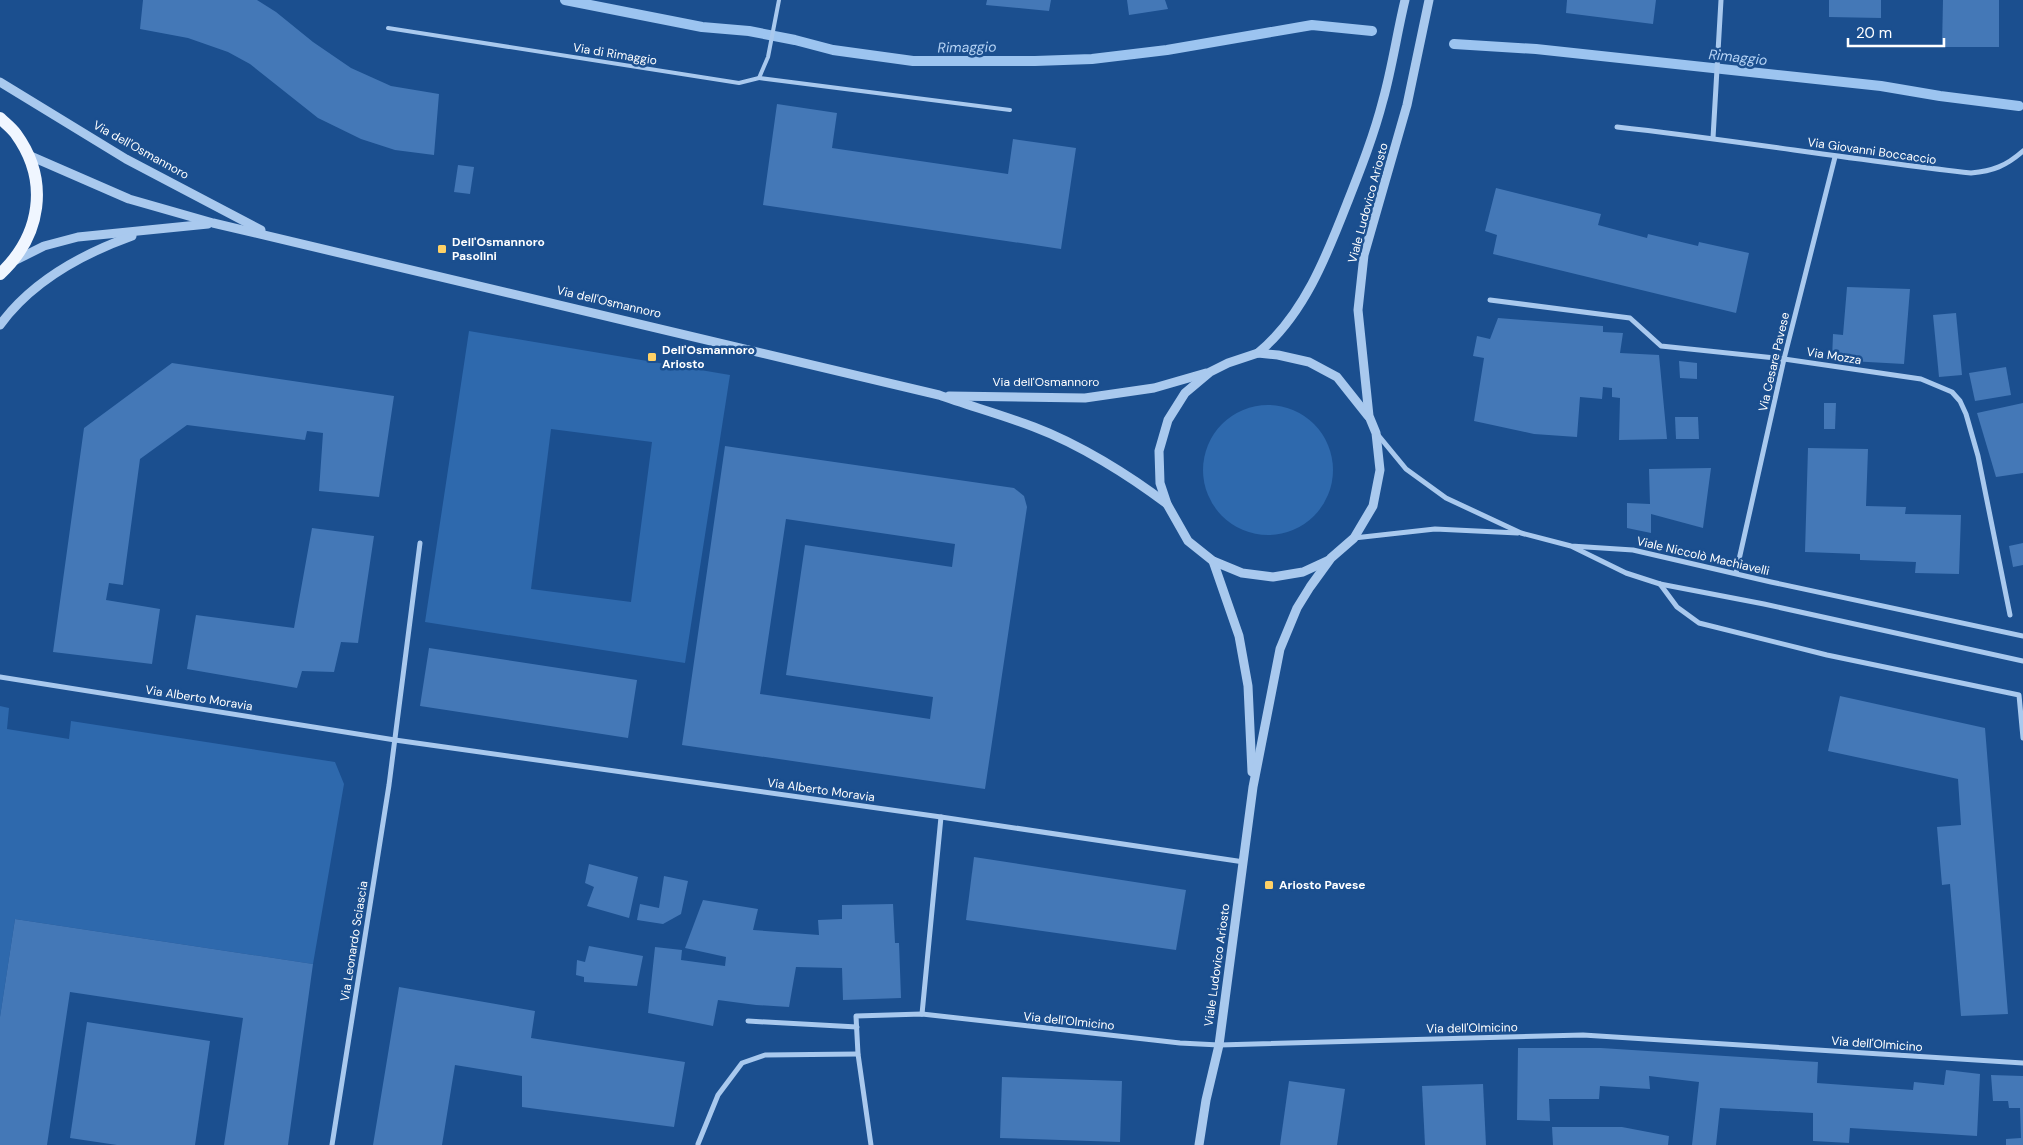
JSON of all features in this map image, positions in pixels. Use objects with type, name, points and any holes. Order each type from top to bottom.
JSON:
[{"type":"main road","name":"Via dell'Osmannoro","points":[[0,118],[16,134],[28,155],[38,191],[37,210],[32,229],[14,262],[0,274]]},
{"type":"street","name":"Viale Ludovico Ariosto","points":[[1258,353],[1278,355],[1309,362],[1337,378],[1368,416],[1376,433],[1380,470],[1373,506],[1354,538],[1331,558],[1303,572],[1273,577],[1242,573],[1213,561],[1188,541],[1167,504],[1160,484],[1160,451],[1168,420],[1185,393],[1210,372],[1228,362],[1258,353],[1275,340],[1310,289],[1352,191],[1384,100],[1404,0]]},
{"type":"street","name":"Viale Ludovico Ariosto","points":[[1368,416],[1358,310],[1364,255],[1407,105],[1429,0]]},
{"type":"street","points":[[1713,138],[1721,0]]},
{"type":"street","name":"Via dell'Osmannoro","points":[[0,82],[126,159],[272,236]]},
{"type":"street","name":"Via Giovanni Boccaccio","points":[[1617,127],[1713,138],[1835,157],[1971,173],[1991,171],[2011,161],[2023,151]]},
{"type":"street","name":"Via dell'Osmannoro","points":[[28,155],[129,198],[214,223],[939,395],[1035,427],[1074,446],[1140,484],[1167,504]]},
{"type":"street","name":"Via Cesare Pavese","points":[[1736,573],[1784,359],[1835,157]]},
{"type":"street","name":"Via dell'Osmannoro","points":[[14,262],[44,246],[78,237],[214,223]]},
{"type":"street","points":[[0,325],[30,292],[70,264],[98,248],[145,231]]},
{"type":"street","name":"Via Mozza","points":[[1490,300],[1630,318],[1661,346],[1784,359],[1920,380],[1952,392],[1960,401],[1966,414],[1978,456],[2010,615]]},
{"type":"street","name":"Via dell'Osmannoro","points":[[939,395],[1086,398],[1154,388],[1210,372]]},
{"type":"street","points":[[1376,433],[1406,469],[1446,498],[1521,533],[1571,546],[1626,573],[1660,584],[1764,604],[2023,660]]},
{"type":"street","points":[[1354,538],[1435,529],[1521,533]]},
{"type":"street","points":[[395,740],[420,543]]},
{"type":"street","name":"Viale Niccolò Machiavelli","points":[[1571,546],[1634,550],[2023,636]]},
{"type":"street","name":"Viale Ludovico Ariosto","points":[[1199,1145],[1206,1100],[1219,1045],[1253,787],[1280,649],[1297,608],[1331,558]]},
{"type":"street","name":"Viale Ludovico Ariosto","points":[[1213,561],[1239,636],[1248,686],[1253,787]]},
{"type":"street","points":[[1660,584],[1677,607],[1699,622],[1827,655],[2019,696],[2023,738]]},
{"type":"street","name":"Via Alberto Moravia","points":[[0,677],[395,740],[1244,862]]},
{"type":"street","name":"Via Leonardo Sciascia","points":[[332,1145],[395,740]]},
{"type":"street","points":[[922,1014],[941,817]]},
{"type":"street","name":"Via dell'Olmicino","points":[[857,1027],[856,1016],[922,1014],[1180,1043],[1219,1045],[1583,1036],[2023,1063]]},
{"type":"street","points":[[748,1021],[857,1027],[858,1054],[871,1145]]},
{"type":"street","points":[[698,1144],[718,1095],[742,1063],[765,1054],[858,1054]]},
{"type":"lane","points":[[759,78],[768,57],[779,0]]},
{"type":"lane","name":"Via di Rimaggio","points":[[388,28],[739,83],[759,78],[1010,110]]},
{"type":"shaded area","points":[[469,331],[730,375],[685,663],[425,622]],"holes":[[[551,429],[652,442],[631,602],[531,589]]]},
{"type":"shaded area","points":[[1268,405],[1281,406],[1293,410],[1314,424],[1328,445],[1332,457],[1332,483],[1328,495],[1314,516],[1293,530],[1281,534],[1268,535],[1255,534],[1243,530],[1222,516],[1208,495],[1204,483],[1203,470],[1204,457],[1208,445],[1222,424],[1243,410],[1255,406]]},
{"type":"shaded area","points":[[0,706],[9,708],[7,729],[69,739],[71,721],[335,762],[344,784],[313,964],[15,919],[0,1017]]},
{"type":"building","points":[[143,0],[257,0],[351,68],[391,86],[439,94],[434,155],[395,150],[361,139],[318,118],[250,64],[228,52],[188,38],[140,29]]},
{"type":"building","points":[[987,0],[1051,0],[1049,11],[986,5]]},
{"type":"building","points":[[1127,0],[1165,0],[1168,9],[1129,15]]},
{"type":"building","points":[[1567,0],[1656,0],[1653,24],[1566,13]]},
{"type":"building","points":[[1829,0],[1881,0],[1881,18],[1829,17]]},
{"type":"building","points":[[1943,0],[1999,0],[1999,47],[1942,47]]},
{"type":"building","points":[[777,104],[837,113],[832,148],[1008,174],[1013,139],[1076,148],[1061,249],[763,205]]},
{"type":"building","points":[[458,165],[474,167],[470,194],[454,192]]},
{"type":"building","points":[[1496,188],[1601,214],[1598,225],[1647,238],[1648,234],[1698,246],[1699,242],[1749,253],[1736,313],[1493,254],[1497,235],[1485,231]]},
{"type":"building","points":[[1847,287],[1910,289],[1904,364],[1832,360],[1833,334],[1843,335]]},
{"type":"building","points":[[1956,313],[1962,375],[1939,377],[1933,315]]},
{"type":"building","points":[[1498,318],[1603,326],[1603,332],[1623,333],[1620,353],[1659,355],[1667,439],[1619,440],[1620,398],[1612,397],[1612,388],[1603,387],[1602,399],[1580,397],[1577,437],[1534,434],[1474,421],[1484,358],[1473,356],[1477,336],[1490,339]]},
{"type":"building","points":[[1679,361],[1697,363],[1697,379],[1680,378]]},
{"type":"building","points":[[172,363],[394,396],[379,497],[319,491],[323,433],[307,431],[305,440],[187,425],[140,459],[123,585],[109,583],[106,600],[160,609],[152,664],[53,652],[84,428]]},
{"type":"building","points":[[2006,367],[2011,395],[1975,401],[1969,373]]},
{"type":"building","points":[[1824,403],[1836,403],[1835,429],[1824,429]]},
{"type":"building","points":[[2023,403],[2023,473],[1996,477],[1977,413]]},
{"type":"building","points":[[1675,417],[1698,417],[1699,439],[1676,439]]},
{"type":"building","points":[[725,446],[1014,488],[1024,496],[1027,507],[985,789],[682,745]],"holes":[[[786,519],[955,544],[952,567],[805,545],[786,675],[933,697],[930,719],[760,694]]]},
{"type":"building","points":[[1808,448],[1868,449],[1866,506],[1906,507],[1905,514],[1961,515],[1959,574],[1915,573],[1916,562],[1860,560],[1860,554],[1805,552]]},
{"type":"building","points":[[1711,468],[1703,528],[1651,514],[1651,533],[1627,528],[1627,503],[1650,504],[1649,469]]},
{"type":"building","points":[[312,528],[374,536],[358,643],[341,642],[334,672],[302,671],[297,688],[187,669],[196,615],[294,628]]},
{"type":"building","points":[[2023,543],[2023,565],[2013,567],[2009,546]]},
{"type":"building","points":[[429,648],[637,680],[628,738],[420,706]]},
{"type":"building","points":[[1840,696],[1985,728],[2008,1014],[1961,1016],[1950,884],[1942,885],[1937,827],[1961,825],[1958,779],[1828,751]]},
{"type":"building","points":[[974,857],[1186,890],[1176,950],[966,920]]},
{"type":"building","points":[[589,864],[638,877],[629,918],[587,906],[594,887],[585,883]]},
{"type":"building","points":[[664,876],[688,881],[681,914],[663,924],[637,920],[640,904],[659,908]]},
{"type":"building","points":[[703,900],[758,909],[753,930],[819,935],[818,920],[842,919],[842,905],[893,904],[895,943],[899,943],[901,998],[843,1000],[842,968],[796,967],[789,1007],[718,1000],[713,1026],[648,1013],[655,947],[682,950],[681,960],[725,966],[726,957],[685,948]]},
{"type":"building","points":[[15,919],[313,964],[288,1145],[224,1145],[243,1018],[70,992],[47,1145],[0,1145],[0,1017]]},
{"type":"building","points":[[589,946],[643,956],[637,986],[584,982],[584,977],[576,975],[577,960],[585,962]]},
{"type":"building","points":[[399,987],[535,1011],[531,1038],[685,1062],[674,1127],[522,1107],[522,1076],[455,1065],[442,1145],[373,1145]]},
{"type":"building","points":[[87,1022],[210,1041],[195,1145],[117,1145],[70,1138]]},
{"type":"building","points":[[1518,1048],[1601,1048],[1818,1062],[1817,1083],[1913,1090],[1914,1082],[1944,1085],[1946,1070],[1980,1074],[1977,1136],[1850,1128],[1849,1143],[1813,1141],[1813,1113],[1720,1108],[1716,1145],[1692,1145],[1699,1082],[1649,1076],[1650,1089],[1600,1086],[1599,1099],[1549,1099],[1550,1121],[1517,1120]]},
{"type":"building","points":[[1991,1075],[2023,1076],[2023,1145],[2006,1145],[2006,1139],[2021,1138],[2020,1108],[2009,1108],[2008,1101],[1993,1101]]},
{"type":"building","points":[[1002,1077],[1122,1081],[1120,1142],[1000,1138]]},
{"type":"building","points":[[1289,1081],[1345,1089],[1337,1145],[1280,1145]]},
{"type":"building","points":[[1483,1084],[1486,1145],[1425,1145],[1422,1086]]},
{"type":"building","points":[[1552,1127],[1622,1127],[1669,1136],[1668,1145],[1553,1145]]},
{"type":"waterway","name":"Rimaggio","points":[[565,0],[702,27],[749,31],[833,50],[913,61],[1092,59],[1167,50],[1312,25],[1372,31]]},
{"type":"waterway","name":"Rimaggio","points":[[1454,44],[1536,49],[1881,86],[2019,106]]},
{"type":"place","name":"Dell'Osmannoro Pasolini","points":[[442,249]]},
{"type":"place","name":"Dell'Osmannoro Ariosto","points":[[652,357]]},
{"type":"place","name":"Ariosto Pavese","points":[[1269,885]]}]
